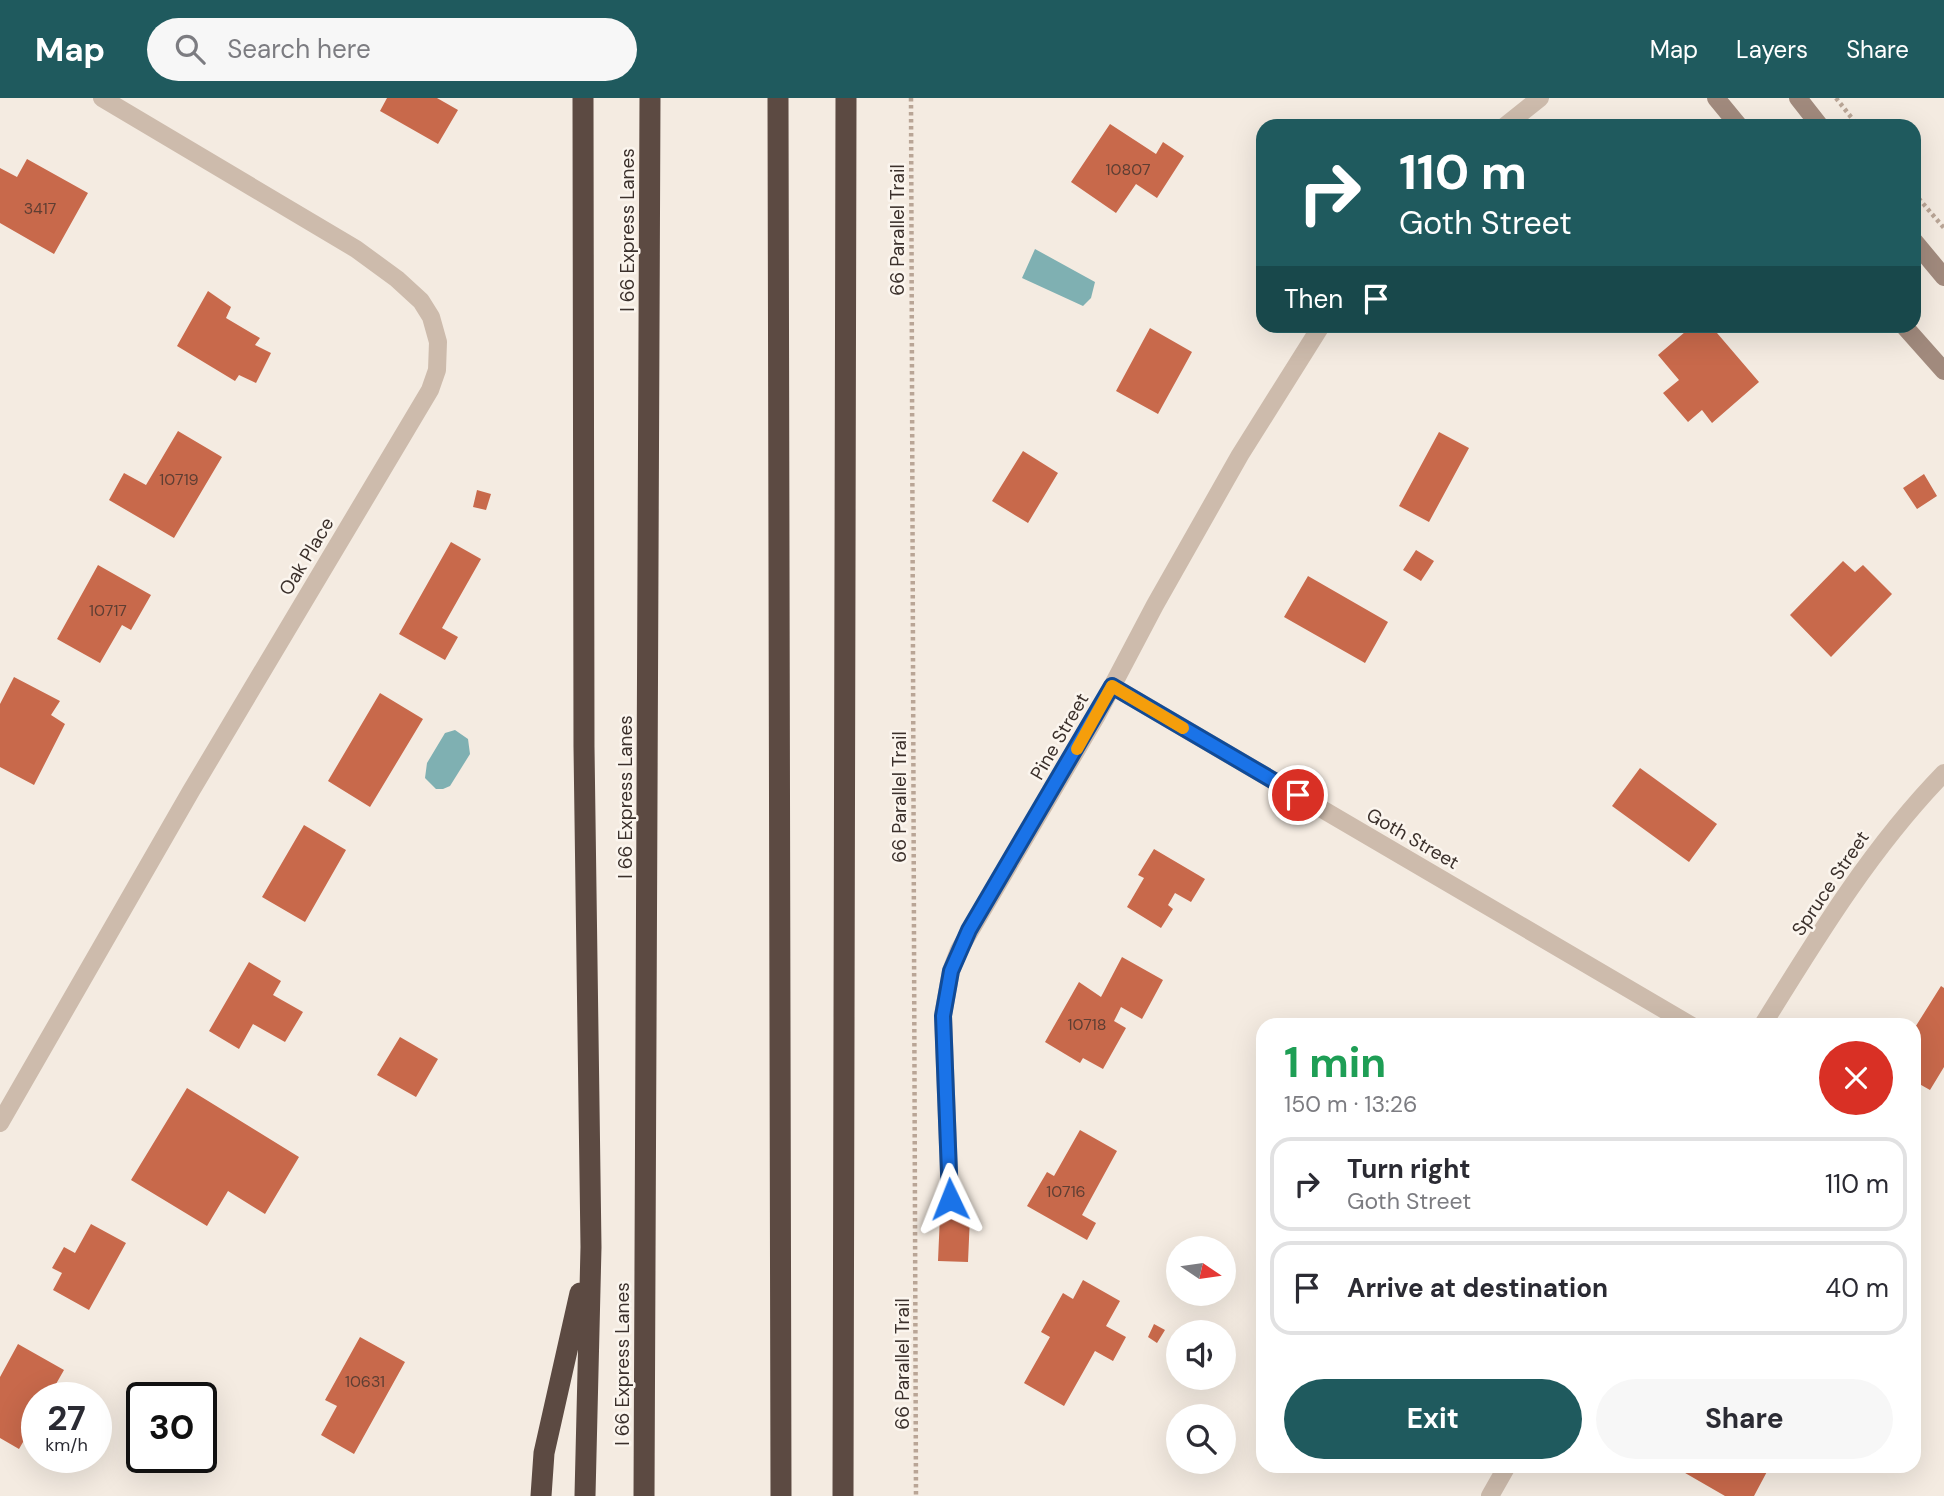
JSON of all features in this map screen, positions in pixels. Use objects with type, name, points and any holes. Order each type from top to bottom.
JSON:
[{"type":"highway","points":[[583,98],[584,733],[591,1247],[585,1496]]},
{"type":"highway","name":"I 66 Express Lanes","points":[[644,1496],[650,98]]},
{"type":"highway","points":[[778,98],[781,1496]]},
{"type":"highway","points":[[843,1496],[846,98]]},
{"type":"highway","points":[[541,1496],[544,1453],[591,1247]]},
{"type":"main road","points":[[1716,98],[1733,119]]},
{"type":"main road","points":[[1798,98],[1814,119]]},
{"type":"main road","points":[[1921,250],[1944,277]]},
{"type":"main road","points":[[1910,333],[1944,372]]},
{"type":"street","name":"Oak Place","points":[[0,1123],[191,791],[430,390],[437,370],[438,342],[431,317],[421,301],[397,279],[356,249],[102,98]]},
{"type":"street","points":[[1514,119],[1540,98]]},
{"type":"street","name":"Pine Street","points":[[950,1199],[943,1016],[951,971],[969,930],[1112,686],[1240,456],[1317,333]]},
{"type":"street","name":"Goth Street","points":[[1112,686],[1678,1018]]},
{"type":"street","name":"Spruce Street","points":[[1767,1018],[1832,912],[1894,827],[1944,773]]},
{"type":"street","points":[[1490,1496],[1503,1473]]},
{"type":"path","name":"66 Parallel Trail","points":[[911,98],[916,1496]]},
{"type":"path","points":[[1836,98],[1852,119]]},
{"type":"path","points":[[1921,201],[1944,228]]},
{"type":"water","points":[[1035,249],[1095,282],[1091,298],[1083,306],[1022,278]]},
{"type":"water","points":[[455,730],[468,739],[470,754],[450,786],[436,789],[425,778],[427,763],[445,733]]},
{"type":"building","points":[[387,98],[437,98],[458,110],[438,144],[380,111]]},
{"type":"building","points":[[1110,124],[1156,154],[1163,142],[1184,156],[1157,198],[1136,184],[1116,213],[1071,182]]},
{"type":"building","points":[[27,159],[88,193],[54,254],[0,223],[0,168],[17,177]]},
{"type":"building","points":[[208,291],[231,307],[226,318],[260,338],[255,345],[271,353],[256,383],[239,375],[235,381],[177,346]]},
{"type":"building","points":[[1150,328],[1192,352],[1158,414],[1116,391]]},
{"type":"building","points":[[1684,333],[1717,333],[1759,382],[1712,423],[1702,410],[1688,422],[1663,393],[1679,380],[1658,355]]},
{"type":"building","points":[[178,431],[222,457],[174,538],[109,500],[124,473],[146,485]]},
{"type":"building","points":[[1439,432],[1469,448],[1429,522],[1399,506]]},
{"type":"building","points":[[1023,451],[1058,473],[1028,523],[992,501]]},
{"type":"building","points":[[1924,474],[1937,496],[1917,509],[1903,488]]},
{"type":"building","points":[[477,490],[491,494],[486,510],[473,507]]},
{"type":"building","points":[[451,542],[481,559],[442,628],[458,637],[445,660],[399,634]]},
{"type":"building","points":[[1416,550],[1434,561],[1421,581],[1403,570]]},
{"type":"building","points":[[1843,561],[1855,572],[1863,565],[1892,594],[1831,657],[1790,615]]},
{"type":"building","points":[[98,565],[151,595],[131,630],[122,625],[100,663],[57,639]]},
{"type":"building","points":[[1308,576],[1388,622],[1365,663],[1284,617]]},
{"type":"building","points":[[14,677],[60,701],[51,715],[65,724],[34,785],[0,767],[0,704]]},
{"type":"building","points":[[380,693],[423,719],[370,807],[328,781]]},
{"type":"building","points":[[1640,768],[1717,824],[1689,862],[1612,806]]},
{"type":"building","points":[[304,825],[346,850],[305,922],[262,897]]},
{"type":"building","points":[[1154,849],[1205,879],[1191,902],[1175,893],[1168,905],[1173,909],[1161,928],[1127,907],[1144,878],[1138,875]]},
{"type":"building","points":[[1122,957],[1163,980],[1142,1019],[1121,1007],[1114,1021],[1126,1028],[1103,1069],[1083,1058],[1080,1063],[1045,1042],[1079,982],[1101,997]]},
{"type":"building","points":[[249,962],[281,981],[273,995],[303,1012],[285,1042],[253,1024],[239,1049],[209,1031]]},
{"type":"building","points":[[1941,986],[1944,988],[1944,1067],[1930,1090],[1921,1085],[1921,1018]]},
{"type":"building","points":[[400,1037],[438,1059],[416,1097],[377,1075]]},
{"type":"building","points":[[187,1088],[299,1157],[265,1214],[228,1191],[207,1226],[131,1180]]},
{"type":"building","points":[[1080,1130],[1117,1151],[1082,1215],[1096,1223],[1087,1240],[1027,1206],[1047,1172],[1054,1176]]},
{"type":"building","points":[[940,1215],[970,1216],[968,1262],[938,1261]]},
{"type":"building","points":[[91,1224],[126,1243],[89,1310],[53,1290],[62,1273],[52,1268],[64,1247],[75,1253]]},
{"type":"building","points":[[1083,1280],[1120,1301],[1106,1326],[1126,1337],[1113,1361],[1095,1351],[1064,1406],[1024,1383],[1050,1337],[1041,1332],[1063,1293],[1073,1299]]},
{"type":"building","points":[[1154,1324],[1165,1330],[1157,1343],[1148,1337]]},
{"type":"building","points":[[360,1337],[405,1362],[354,1454],[321,1435],[337,1406],[325,1400]]},
{"type":"building","points":[[18,1344],[64,1370],[57,1382],[21,1382],[19,1449],[0,1438],[0,1377]]},
{"type":"building","points":[[1685,1473],[1766,1473],[1754,1496],[1725,1496]]},
{"type":"slow traffic","points":[[1077,749],[1112,686],[1183,728]]},
{"type":"route","points":[[950,1199],[943,1016],[951,971],[969,930],[1112,686],[1298,795]]}]
